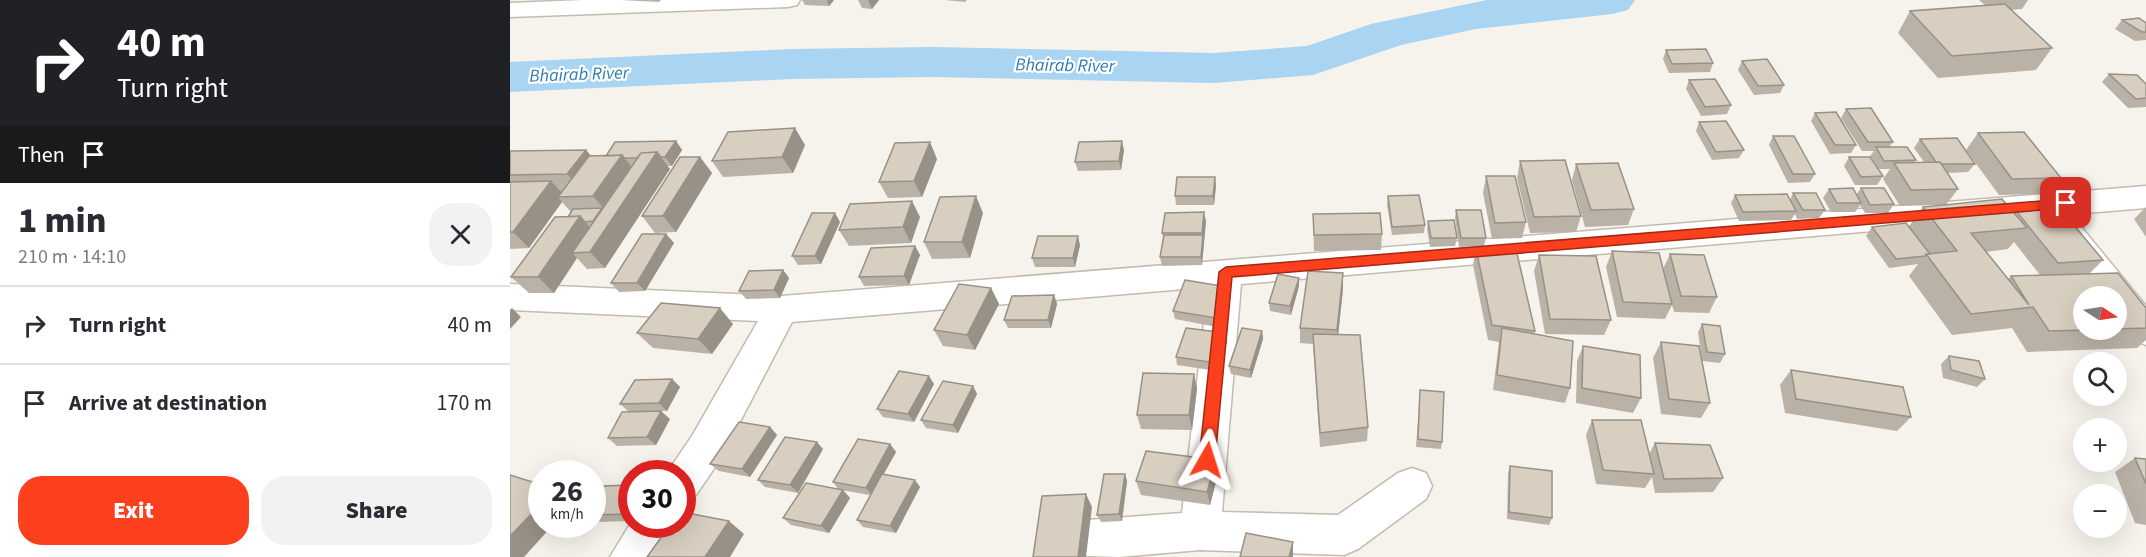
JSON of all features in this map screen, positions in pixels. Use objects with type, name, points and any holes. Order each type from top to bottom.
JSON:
[{"type":"street","points":[[510,10],[788,0]]},
{"type":"street","points":[[510,297],[782,309],[2146,197]]},
{"type":"street","points":[[2046,205],[2144,324]]},
{"type":"street","points":[[1200,531],[1226,272]]},
{"type":"street","points":[[696,462],[782,309]]},
{"type":"street","points":[[1074,541],[1200,531],[1344,536],[1412,486]]},
{"type":"street","points":[[631,557],[644,538]]},
{"type":"building","points":[[2005,4],[2052,48],[1952,56],[1910,11]]},
{"type":"building","points":[[2139,18],[2146,23],[2146,32],[2122,20]]},
{"type":"building","points":[[1706,49],[1713,63],[1672,64],[1666,50]]},
{"type":"building","points":[[1767,59],[1784,85],[1758,86],[1742,61]]},
{"type":"building","points":[[2109,74],[2137,75],[2146,84],[2146,98],[2136,99]]},
{"type":"building","points":[[1715,79],[1731,105],[1705,107],[1689,80]]},
{"type":"building","points":[[1871,108],[1893,142],[1868,142],[1846,109]]},
{"type":"building","points":[[1836,112],[1856,145],[1835,145],[1815,113]]},
{"type":"building","points":[[1726,121],[1744,150],[1716,152],[1699,122]]},
{"type":"building","points":[[795,128],[782,157],[712,161],[728,132]]},
{"type":"building","points":[[2024,132],[2061,178],[2012,179],[1978,133]]},
{"type":"building","points":[[1773,136],[1794,136],[1815,174],[1793,174]]},
{"type":"building","points":[[1957,138],[1975,164],[1936,162],[1920,139]]},
{"type":"building","points":[[676,141],[665,157],[661,157],[657,152],[641,153],[637,158],[624,158],[622,155],[606,156],[615,142]]},
{"type":"building","points":[[1122,141],[1119,161],[1075,162],[1079,142]]},
{"type":"building","points":[[930,142],[914,181],[879,182],[895,143]]},
{"type":"building","points":[[1876,147],[1907,147],[1916,160],[1884,161]]},
{"type":"building","points":[[586,150],[567,174],[510,175],[510,151]]},
{"type":"building","points":[[657,152],[590,252],[572,253],[641,153]]},
{"type":"building","points":[[622,155],[593,196],[558,197],[589,156]]},
{"type":"building","points":[[680,157],[700,157],[663,216],[642,216]]},
{"type":"building","points":[[1849,157],[1870,157],[1883,176],[1861,177]]},
{"type":"building","points":[[1565,160],[1581,216],[1534,217],[1520,161]]},
{"type":"building","points":[[1940,162],[1958,189],[1911,190],[1894,163]]},
{"type":"building","points":[[1618,163],[1634,209],[1591,210],[1576,164]]},
{"type":"building","points":[[1486,176],[1515,176],[1526,222],[1495,223]]},
{"type":"building","points":[[1177,177],[1215,177],[1213,196],[1175,196]]},
{"type":"building","points":[[551,181],[513,232],[510,232],[510,182]]},
{"type":"building","points":[[1853,188],[1861,203],[1837,203],[1829,189]]},
{"type":"building","points":[[1861,188],[1884,188],[1894,204],[1870,205]]},
{"type":"building","points":[[1793,193],[1816,193],[1825,210],[1803,210]]},
{"type":"building","points":[[1787,194],[1796,211],[1743,212],[1735,195]]},
{"type":"building","points":[[1419,195],[1425,225],[1392,227],[1388,196]]},
{"type":"building","points":[[976,196],[962,242],[924,242],[940,197]]},
{"type":"building","points":[[2002,199],[2027,228],[1971,233],[2029,305],[2011,276],[2118,273],[2146,308],[2146,328],[2127,329],[2127,286],[2073,286],[2073,330],[2049,331],[2033,307],[1971,314],[1926,254],[1957,251],[1923,207]]},
{"type":"building","points":[[912,201],[903,227],[839,230],[850,204]]},
{"type":"building","points":[[2056,204],[2103,260],[2058,263],[2013,207]]},
{"type":"building","points":[[602,208],[593,221],[585,222],[580,216],[568,217],[573,209]]},
{"type":"building","points":[[1456,210],[1481,210],[1486,238],[1461,238]]},
{"type":"building","points":[[1204,212],[1202,233],[1162,233],[1165,213]]},
{"type":"building","points":[[812,213],[835,213],[815,256],[792,256]]},
{"type":"building","points":[[1380,213],[1382,234],[1314,235],[1313,214]]},
{"type":"building","points":[[580,216],[538,277],[511,277],[555,217]]},
{"type":"building","points":[[1454,220],[1457,238],[1431,238],[1428,221]]},
{"type":"building","points":[[1906,223],[1930,254],[1896,259],[1872,227]]},
{"type":"building","points":[[642,234],[666,234],[637,283],[611,283]]},
{"type":"building","points":[[1164,235],[1203,235],[1201,257],[1160,257]]},
{"type":"building","points":[[1038,236],[1078,236],[1073,258],[1032,258]]},
{"type":"building","points":[[1515,245],[1535,331],[1492,325],[1476,249]]},
{"type":"building","points":[[915,246],[904,276],[859,277],[871,248]]},
{"type":"building","points":[[1612,251],[1659,253],[1672,304],[1623,302]]},
{"type":"building","points":[[1670,254],[1704,255],[1717,297],[1681,296]]},
{"type":"building","points":[[1539,255],[1596,256],[1611,320],[1550,319]]},
{"type":"building","points":[[783,270],[774,290],[739,291],[749,271]]},
{"type":"building","points":[[1308,271],[1343,273],[1337,330],[1300,328]]},
{"type":"building","points":[[1278,274],[1299,278],[1290,306],[1269,303]]},
{"type":"building","points":[[1185,280],[1228,287],[1216,318],[1173,311]]},
{"type":"building","points":[[959,284],[991,288],[967,335],[934,330]]},
{"type":"building","points":[[1054,295],[1048,320],[1004,320],[1012,296]]},
{"type":"building","points":[[661,303],[720,308],[698,339],[637,333]]},
{"type":"building","points":[[1702,324],[1720,326],[1725,354],[1707,352]]},
{"type":"building","points":[[1186,328],[1226,333],[1216,363],[1176,357]]},
{"type":"building","points":[[1242,328],[1262,331],[1250,370],[1229,366]]},
{"type":"building","points":[[1502,328],[1573,341],[1570,388],[1497,375]]},
{"type":"building","points":[[1313,334],[1360,335],[1368,427],[1320,433]]},
{"type":"building","points":[[1661,342],[1699,346],[1710,403],[1669,399]]},
{"type":"building","points":[[1583,346],[1640,355],[1641,398],[1582,388]]},
{"type":"building","points":[[1949,356],[1979,361],[1985,379],[1951,370]]},
{"type":"building","points":[[1791,370],[1903,387],[1911,417],[1796,399]]},
{"type":"building","points":[[899,371],[929,376],[908,414],[877,409]]},
{"type":"building","points":[[1143,373],[1194,374],[1189,415],[1137,415]]},
{"type":"building","points":[[672,379],[659,403],[620,404],[635,380]]},
{"type":"building","points":[[943,381],[973,386],[953,425],[921,420]]},
{"type":"building","points":[[1420,390],[1444,392],[1442,442],[1418,439]]},
{"type":"building","points":[[661,411],[647,437],[608,438],[622,412]]},
{"type":"building","points":[[1592,420],[1641,420],[1654,474],[1603,470]]},
{"type":"building","points":[[739,422],[770,427],[742,469],[710,464]]},
{"type":"building","points":[[785,437],[817,442],[790,485],[758,480]]},
{"type":"building","points":[[858,439],[890,444],[866,488],[833,482]]},
{"type":"building","points":[[1655,443],[1710,445],[1723,478],[1664,479]]},
{"type":"building","points":[[1146,451],[1216,460],[1207,492],[1136,481]]},
{"type":"building","points":[[2135,458],[2146,459],[2146,484]]},
{"type":"building","points":[[1510,466],[1552,471],[1552,518],[1509,512]]},
{"type":"building","points":[[882,474],[915,480],[890,526],[857,520]]},
{"type":"building","points":[[1104,474],[1125,474],[1119,514],[1097,515]]},
{"type":"building","points":[[510,475],[528,481],[528,517],[510,536]]},
{"type":"building","points":[[806,483],[843,490],[821,526],[783,518]]},
{"type":"building","points":[[618,485],[618,514],[606,515],[606,486]]},
{"type":"building","points":[[1086,494],[1078,557],[1033,557],[1042,496]]},
{"type":"building","points":[[696,515],[729,521],[705,557],[647,557],[661,538],[696,538]]},
{"type":"building","points":[[1246,533],[1293,542],[1289,557],[1240,557]]},
{"type":"waterway","name":"Bhairab River","points":[[510,77],[792,64],[931,62],[1214,68],[1313,60],[1388,34],[1476,15],[1612,0]]},
{"type":"route","points":[[1207,460],[1226,272],[2066,203]]}]
